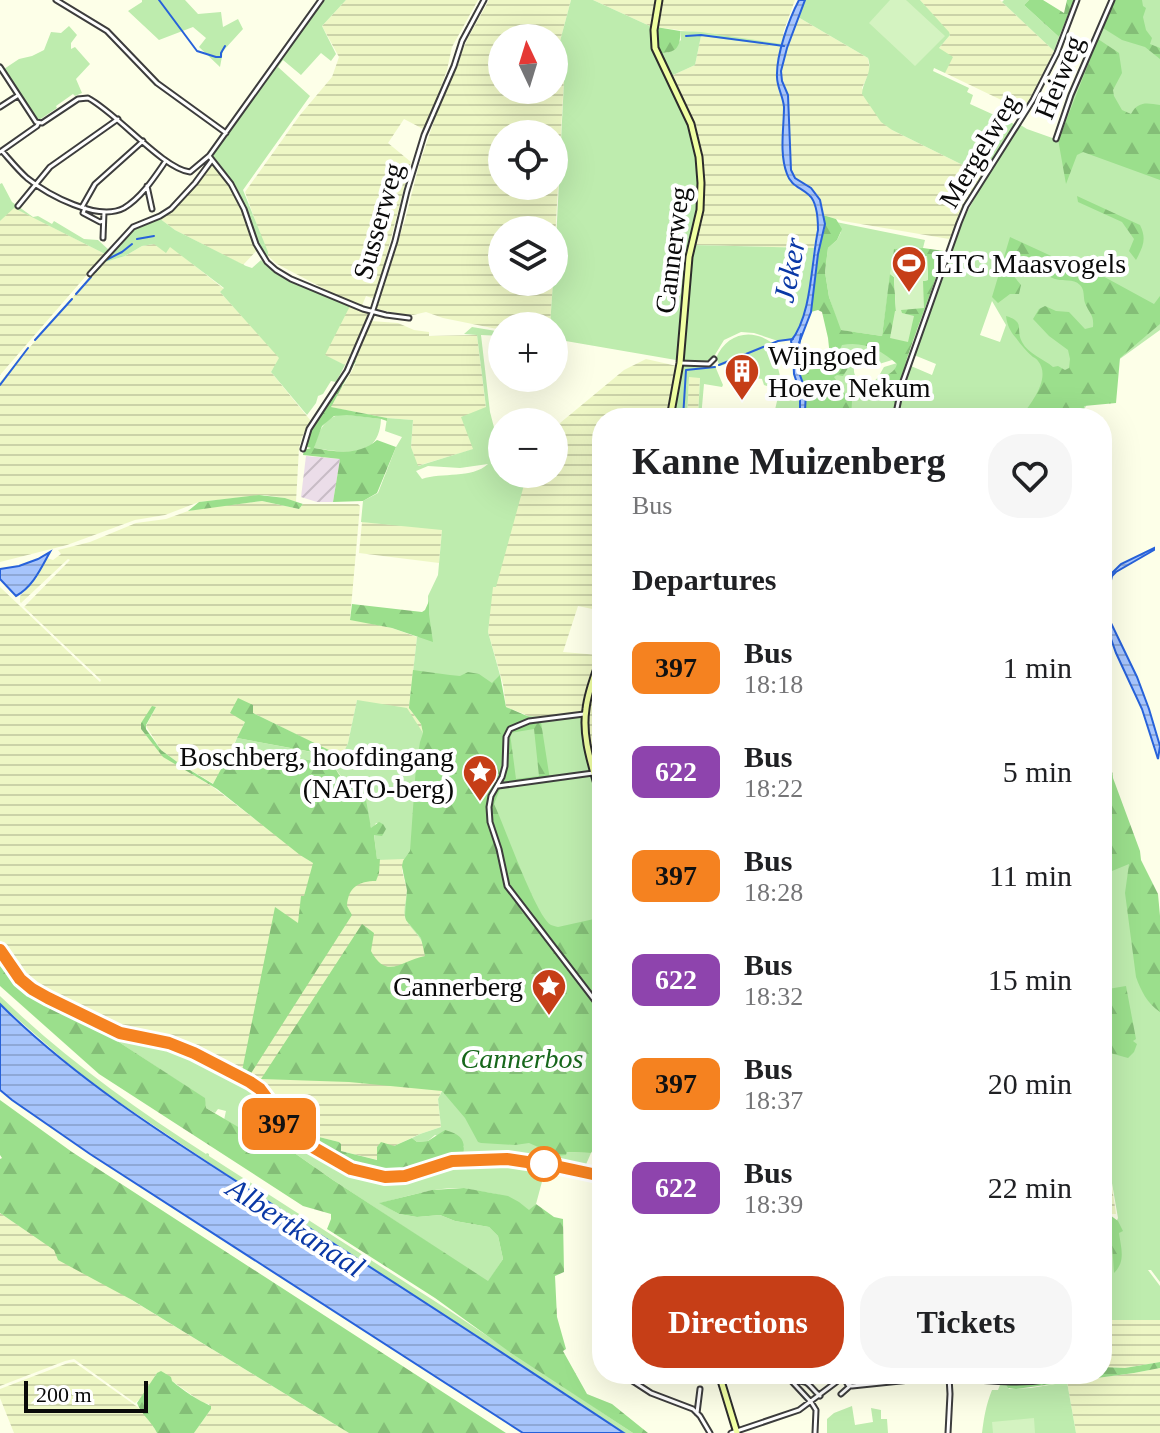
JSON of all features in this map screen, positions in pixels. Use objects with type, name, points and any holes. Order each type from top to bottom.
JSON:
[{"type":"main road","name":"Cannerweg","points":[[659,0],[654,30],[655,48],[691,124],[701,183],[700,210],[687,272],[680,363],[672,408]]},
{"type":"main road","points":[[592,687],[585,714],[592,762]]},
{"type":"main road","points":[[722,1384],[734,1433]]},
{"type":"street","points":[[56,0],[102,27],[157,83],[226,133]]},
{"type":"street","points":[[90,274],[133,227],[171,209],[195,183],[226,133],[321,0]]},
{"type":"street","name":"Susserweg","points":[[303,449],[309,429],[347,371],[372,313],[424,135],[462,41],[484,0]]},
{"type":"street","name":"Mergelweg","points":[[897,408],[902,384],[959,223],[1033,100],[1055,56],[1077,0]]},
{"type":"street","name":"Heiweg","points":[[1056,139],[1071,95],[1112,0]]},
{"type":"street","points":[[0,67],[38,123]]},
{"type":"street","points":[[0,107],[17,96]]},
{"type":"street","points":[[166,161],[147,186],[126,206],[104,212],[83,208],[35,184],[1,151],[38,123],[83,97],[93,100],[166,161],[187,172],[211,158]]},
{"type":"street","points":[[18,206],[50,167],[118,119]]},
{"type":"street","points":[[103,221],[83,213],[95,184],[143,141]]},
{"type":"street","points":[[211,158],[237,194],[256,244],[276,270],[372,313],[409,318]]},
{"type":"street","points":[[147,186],[152,209]]},
{"type":"street","points":[[103,238],[104,212]]},
{"type":"street","points":[[680,363],[709,364],[714,359]]},
{"type":"street","points":[[585,714],[513,726],[506,737],[505,766],[489,800],[489,814],[507,886],[592,997]]},
{"type":"street","points":[[498,786],[592,772]]},
{"type":"street","points":[[0,950],[20,979],[48,998],[120,1033],[169,1043],[194,1053],[250,1082],[269,1101],[283,1130],[351,1169],[385,1177],[405,1176],[452,1161],[507,1159],[592,1174]]},
{"type":"street","points":[[637,1384],[697,1413],[710,1433]]},
{"type":"street","points":[[795,1384],[816,1410],[815,1433]]},
{"type":"street","points":[[811,1384],[820,1396]]},
{"type":"street","points":[[734,1433],[793,1413],[834,1384]]},
{"type":"street","points":[[841,1394],[850,1386],[870,1384]]},
{"type":"street","points":[[948,1433],[949,1384]]},
{"type":"street","points":[[697,1413],[700,1389]]},
{"type":"shaded area","points":[[306,456],[340,459],[333,502],[317,502],[301,497]]},
{"type":"green space","points":[[142,0],[185,0],[198,14],[221,12],[223,27],[238,19],[243,29],[223,51],[220,67],[199,47],[206,38],[193,27],[159,40],[128,11]]},
{"type":"green space","points":[[322,0],[346,0],[322,26],[336,54],[331,61],[321,53],[301,75],[283,60],[278,67],[310,96],[243,190],[268,252],[266,257],[240,195],[213,156]]},
{"type":"green space","points":[[346,0],[478,0],[452,47],[425,130],[404,119],[388,143],[411,162],[375,299],[366,296],[361,308],[277,264],[268,256],[245,192],[300,115],[332,77],[339,57],[322,26]]},
{"type":"green space","points":[[489,0],[571,0],[565,24],[488,24],[488,104],[563,104],[562,120],[488,120],[488,200],[557,200],[556,216],[488,216],[488,296],[552,296],[551,312],[488,312],[488,327],[426,312],[413,315],[376,309],[445,89]]},
{"type":"green space","points":[[571,0],[593,0],[652,27],[656,57],[690,126],[698,172],[698,208],[689,250],[678,360],[568,341],[568,312],[551,312],[552,296],[568,296],[568,216],[557,216],[558,200],[568,200],[568,120],[562,120],[563,104],[568,104],[568,24],[565,24]]},
{"type":"green space","points":[[593,0],[656,0],[652,27]]},
{"type":"green space","points":[[660,0],[795,0],[783,33],[783,44],[656,27]]},
{"type":"green space","points":[[805,0],[920,0],[950,35],[939,48],[953,57],[945,73],[934,68],[933,71],[969,88],[967,92],[973,95],[970,104],[1014,124],[983,175],[881,122],[862,94],[869,68],[868,58],[798,17]]},
{"type":"green space","points":[[890,0],[906,0],[945,36],[915,66],[869,23]]},
{"type":"green space","points":[[920,0],[1000,0],[1054,51],[1024,111],[945,73],[939,48],[950,35]]},
{"type":"green space","points":[[1029,0],[1024,5],[1059,37],[1054,51],[1002,2]]},
{"type":"green space","points":[[1029,0],[1043,0],[1064,13],[1067,0],[1074,0],[1059,37],[1024,5]]},
{"type":"green space","points":[[1113,0],[1160,0],[1160,330],[1117,361],[1113,403],[1088,402],[1085,408],[775,408],[778,397],[775,389],[764,385],[762,379],[735,375],[729,363],[720,366],[716,358],[726,343],[748,334],[772,343],[786,401],[806,399],[797,369],[827,363],[831,343],[863,343],[902,357],[879,364],[856,361],[854,374],[865,382],[873,382],[884,367],[907,360],[912,362],[911,366],[932,375],[936,364],[914,355],[958,229],[1019,124],[1058,140]],"holes":[[[992,301],[1006,325],[1000,342],[980,335]]]},
{"type":"green space","points":[[1114,0],[1142,0],[1146,8],[1143,17],[1146,30],[1152,38],[1150,44],[1160,48],[1160,59],[1145,47],[1122,40],[1103,28]]},
{"type":"green space","points":[[798,17],[868,58],[870,71],[862,88],[892,130],[983,175],[949,239],[823,215],[811,188],[795,178],[789,148],[788,95],[782,81],[781,64]]},
{"type":"green space","points":[[69,26],[77,35],[71,49],[75,47],[90,64],[76,79],[82,93],[73,94],[39,120],[35,119],[4,69],[19,59],[44,50],[51,32],[61,33]]},
{"type":"green space","points":[[656,27],[680,31],[676,48],[660,53],[656,45]]},
{"type":"green space","points":[[680,31],[783,44],[782,47],[701,36],[695,65],[671,76],[660,53],[667,53],[681,40]]},
{"type":"green space","points":[[701,36],[782,47],[777,63],[777,83],[784,103],[784,160],[795,187],[809,195],[814,204],[818,222],[814,248],[694,245],[702,212],[703,188],[671,76],[695,65]]},
{"type":"green space","points":[[1098,39],[1119,53],[1122,73],[1113,90],[1122,110],[1131,114],[1140,105],[1160,105],[1160,180],[1083,152],[1077,155],[1066,184],[1058,139]]},
{"type":"green space","points":[[213,163],[226,179],[260,247],[243,265],[175,230],[159,218],[193,189]]},
{"type":"green space","points":[[2,183],[12,202],[33,217],[38,216],[52,224],[54,221],[84,239],[98,240],[109,250],[105,254],[14,208],[0,221]]},
{"type":"green space","points":[[1077,196],[1140,225],[1143,243],[1136,260],[1129,251],[1134,239],[1122,222],[1078,202]]},
{"type":"green space","points":[[13,207],[105,254],[0,375],[0,221]]},
{"type":"green space","points":[[823,215],[836,219],[842,229],[837,240],[828,248],[825,272],[829,297],[841,330],[882,336],[890,274],[894,277],[895,312],[901,313],[923,281],[928,280],[927,256],[903,257],[903,262],[892,262],[894,249],[944,251],[895,403],[884,394],[881,381],[897,364],[872,348],[858,344],[842,345],[838,354],[847,358],[850,365],[843,376],[834,377],[852,401],[852,408],[805,408],[806,392],[797,369],[831,366],[822,312],[811,312],[818,254],[825,227]]},
{"type":"green space","points":[[159,218],[175,230],[246,266],[252,268],[261,260],[281,276],[350,306],[325,355],[345,365],[336,382],[331,381],[307,415],[271,372],[279,358],[220,292],[224,288],[170,247],[166,253],[154,244],[142,246],[125,256],[102,263],[137,226]]},
{"type":"green space","points":[[836,222],[925,240],[923,248],[894,250],[882,336],[840,330],[825,272],[828,248],[841,232]]},
{"type":"green space","points":[[1010,237],[1060,260],[1066,256],[1154,304],[1160,296],[1160,324],[1120,358],[1116,403],[1084,408],[1028,408],[1041,383],[1042,368],[1012,333],[1006,316],[1018,323],[1020,337],[1028,350],[1053,367],[1065,370],[1069,368],[1068,350],[1033,319],[1045,306],[1069,312],[1085,329],[1093,327],[1092,317],[1080,285],[1055,279],[1027,262],[1014,262],[1011,267],[1012,274],[1021,285],[1019,294],[1010,294],[998,303],[992,297]]},
{"type":"green space","points":[[154,244],[170,246],[224,289],[220,292],[280,358],[271,372],[311,421],[299,448],[296,502],[264,495],[199,502],[165,515],[135,520],[67,545],[0,562],[0,382],[102,263]]},
{"type":"green space","points":[[694,245],[814,248],[806,309],[798,332],[791,340],[775,340],[741,332],[724,340],[708,362],[685,362],[683,356]]},
{"type":"green space","name":"LTC Maasvogels","points":[[927,256],[928,280],[923,281],[924,308],[901,310],[914,316],[908,342],[890,338],[896,311],[894,277],[890,274],[892,262],[902,262],[903,257]]},
{"type":"green space","points":[[350,305],[368,313],[345,365],[324,355]]},
{"type":"green space","points":[[371,321],[398,323],[429,332],[429,336],[477,335],[486,408],[474,449],[417,466],[411,447],[413,420],[330,407],[352,371],[356,362],[353,360]]},
{"type":"green space","points":[[472,327],[488,330],[488,335],[481,335],[490,408],[488,488],[523,488],[496,587],[493,587],[488,632],[500,675],[501,713],[541,717],[588,712],[592,752],[592,1140],[567,1152],[591,1153],[584,1169],[547,1163],[536,1204],[529,1211],[502,1196],[463,1188],[430,1191],[380,1203],[399,1214],[417,1217],[440,1215],[489,1227],[498,1236],[503,1259],[488,1282],[293,1152],[267,1144],[224,1120],[226,1111],[218,1109],[215,1113],[206,1108],[204,1098],[108,1035],[178,1051],[246,1082],[262,1096],[278,1141],[326,1162],[386,1174],[463,1157],[464,1146],[435,1135],[428,1141],[417,1142],[412,1138],[441,1127],[438,1099],[442,1091],[442,1040],[423,944],[405,917],[407,891],[404,859],[377,860],[374,834],[383,824],[376,823],[372,831],[357,794],[334,765],[234,745],[237,738],[333,756],[333,752],[342,756],[348,743],[357,700],[407,708],[423,733],[425,730],[409,708],[417,637],[428,614],[428,596],[438,575],[442,530],[361,522],[363,501],[378,493],[402,437],[385,431],[387,418],[413,420],[411,447],[418,466],[473,449],[461,417],[486,407],[477,335],[464,334]],"holes":[[[488,464],[481,469],[422,479],[416,471],[428,466],[460,468]]]},
{"type":"green space","points":[[646,359],[677,366],[669,408],[592,408],[592,609],[578,606],[563,652],[592,654],[592,677],[582,718],[586,748],[506,707],[503,684],[488,632],[491,586],[522,488],[568,488],[568,416],[624,370]]},
{"type":"green space","points":[[353,360],[356,361],[331,407],[387,418],[387,421],[334,416],[322,426],[314,448],[355,451],[377,440],[396,447],[377,493],[363,501],[333,502],[340,459],[303,455],[304,450],[311,448],[303,446],[306,436]]},
{"type":"green space","points":[[682,366],[715,366],[723,385],[704,384],[702,408],[698,408],[700,378],[689,377],[687,408],[675,408]]},
{"type":"green space","points":[[689,376],[700,377],[698,408],[687,408]]},
{"type":"green space","points":[[341,414],[381,419],[374,442],[367,448],[348,452],[314,448],[323,426]]},
{"type":"green space","points":[[259,495],[303,504],[299,509],[262,501],[188,511],[199,502]]},
{"type":"green space","points":[[262,501],[299,509],[303,504],[360,506],[350,619],[417,637],[409,708],[421,724],[423,733],[420,742],[357,700],[342,757],[253,713],[245,722],[214,784],[161,750],[146,726],[156,707],[152,707],[141,729],[164,757],[213,787],[311,862],[405,858],[402,870],[406,901],[414,928],[423,944],[442,1040],[442,1091],[438,1099],[441,1127],[394,1146],[378,1160],[341,1151],[339,1142],[294,1127],[276,1109],[268,1091],[241,1073],[178,1044],[122,1032],[39,990],[25,981],[0,945],[0,587],[100,682],[24,607],[70,560],[20,602],[20,596],[34,581],[47,558],[53,560],[61,554],[58,550],[90,542],[136,523],[166,519],[204,508]]},
{"type":"green space","points":[[362,522],[444,529],[439,563],[359,553]]},
{"type":"green space","points":[[429,601],[433,642],[392,628],[350,620],[352,604],[422,612]]},
{"type":"green space","name":"Cannerbos","points":[[413,670],[460,676],[468,672],[479,674],[492,683],[500,675],[506,707],[541,722],[550,780],[500,789],[494,804],[537,906],[545,918],[558,927],[592,919],[591,1153],[567,1152],[566,1155],[556,1156],[529,1143],[478,1142],[465,1118],[442,1091],[349,1082],[261,1079],[362,924],[374,933],[371,951],[383,965],[395,966],[425,956],[421,938],[406,920],[407,890],[402,866],[410,851],[416,766],[423,733],[421,724],[409,708]],"holes":[[[534,729],[539,776],[516,779],[510,733]]]},
{"type":"green space","points":[[238,698],[253,705],[253,713],[333,752],[334,756],[237,738],[245,722],[230,713]]},
{"type":"green space","points":[[592,698],[592,752],[588,735],[587,715]]},
{"type":"green space","points":[[152,706],[156,707],[146,729],[161,750],[213,784],[234,745],[334,765],[345,780],[363,783],[371,828],[379,822],[386,829],[382,836],[374,835],[377,859],[380,859],[376,881],[364,882],[352,890],[347,906],[352,915],[250,1075],[242,1071],[275,907],[298,923],[301,896],[304,896],[313,863],[217,789],[163,757],[141,729],[141,723]]},
{"type":"green space","points":[[1112,771],[1141,860],[1158,894],[1160,1012],[1151,1005],[1136,977],[1125,893],[1129,864],[1112,871]]},
{"type":"green space","points":[[1112,798],[1160,972],[1160,1282],[1148,1270],[1160,1286],[1160,1320],[1112,1320],[1112,1231],[1118,1218],[1112,1183]]},
{"type":"green space","points":[[0,954],[10,969],[35,992],[111,1032],[108,1035],[24,992],[0,966]]},
{"type":"green space","points":[[0,966],[24,992],[108,1035],[205,1098],[206,1108],[267,1144],[293,1152],[488,1281],[503,1259],[498,1236],[489,1227],[440,1215],[417,1217],[399,1214],[379,1203],[432,1190],[464,1188],[508,1196],[529,1210],[536,1204],[554,1217],[563,1219],[564,1272],[555,1276],[557,1317],[566,1349],[563,1351],[587,1394],[612,1404],[648,1433],[633,1433],[511,1353],[435,1298],[327,1229],[331,1214],[303,1206],[99,1074],[0,986]]},
{"type":"green space","points":[[1126,986],[1136,1039],[1133,1041],[1137,1044],[1128,1058],[1112,1054],[1112,988]]},
{"type":"green space","points":[[0,996],[74,1060],[152,1118],[633,1433],[624,1433],[89,1082],[0,1004]]},
{"type":"green space","points":[[264,1097],[267,1105],[276,1109],[294,1127],[339,1142],[341,1151],[377,1160],[377,1147],[381,1142],[394,1146],[412,1138],[417,1142],[428,1141],[445,1130],[462,1139],[463,1157],[416,1170],[387,1174],[383,1182],[360,1178],[278,1140]]},
{"type":"green space","points":[[0,1100],[72,1152],[506,1433],[349,1433],[132,1300],[58,1260],[54,1250],[0,1213]]},
{"type":"green space","points":[[1112,1187],[1116,1214],[1112,1214]]},
{"type":"green space","points":[[0,1213],[117,1291],[349,1433],[194,1433],[211,1409],[209,1404],[172,1381],[157,1373],[135,1403],[74,1359],[0,1386]]},
{"type":"green space","points":[[1112,1216],[1123,1231],[1119,1233],[1121,1259],[1114,1273]]},
{"type":"green space","points":[[1112,1320],[1160,1320],[1160,1362],[1112,1367]]},
{"type":"green space","points":[[74,1362],[139,1408],[157,1433],[14,1433],[0,1398],[0,1389]]},
{"type":"green space","points":[[1160,1362],[1160,1368],[1112,1376],[1112,1367]]},
{"type":"green space","points":[[1160,1368],[1160,1433],[1076,1433],[1067,1384],[1112,1384],[1112,1376]]},
{"type":"green space","points":[[161,1371],[186,1392],[211,1406],[194,1433],[157,1433],[139,1407],[137,1403]]},
{"type":"green space","points":[[1053,1384],[1016,1389],[1006,1385]]},
{"type":"green space","points":[[1067,1384],[1076,1433],[982,1433],[992,1390],[998,1390],[1000,1385],[1006,1385],[1009,1389]]},
{"type":"green space","points":[[852,1406],[855,1425],[873,1422],[871,1408],[881,1410],[881,1419],[887,1419],[888,1433],[827,1433],[827,1419]]},
{"type":"green space","points":[[1034,1418],[1035,1433],[993,1433],[992,1422]]},
{"type":"water","points":[[799,0],[805,0],[781,71],[788,95],[791,170],[795,178],[811,188],[820,200],[825,224],[811,312],[796,351],[796,364],[806,392],[805,408],[800,408],[791,341],[807,303],[818,230],[812,198],[791,181],[785,166],[784,107],[777,77],[791,17]]},
{"type":"water","points":[[1154,548],[1112,576],[1121,564]]},
{"type":"water","points":[[50,552],[32,582],[16,596],[0,579],[0,569],[19,566]]},
{"type":"water","points":[[1112,625],[1149,709],[1160,746],[1158,759],[1142,709],[1116,653]]},
{"type":"water","name":"Albertkanaal","points":[[0,1004],[64,1061],[133,1113],[624,1433],[523,1433],[90,1154],[0,1090]]},
{"type":"waterway","points":[[159,0],[197,51],[221,57],[225,46]]},
{"type":"waterway","points":[[686,36],[701,35],[784,46]]},
{"type":"waterway","points":[[137,239],[154,236]]},
{"type":"waterway","points":[[95,272],[104,261],[132,244]]},
{"type":"waterway","points":[[76,294],[91,277]]},
{"type":"waterway","points":[[35,340],[72,299]]},
{"type":"waterway","points":[[796,363],[801,334]]},
{"type":"waterway","points":[[719,365],[778,341],[793,339]]},
{"type":"waterway","points":[[0,385],[28,348]]},
{"type":"waterway","points":[[684,408],[686,370],[715,367]]},
{"type":"bus line","name":"397","points":[[0,950],[20,979],[48,998],[120,1033],[169,1043],[194,1053],[250,1082],[269,1101],[283,1130],[351,1169],[385,1177],[405,1176],[452,1161],[507,1159],[592,1174]]},
{"type":"place","name":"LTC Maasvogels","points":[[909,294]]},
{"type":"place","name":"Wijngoed Hoeve Nekum","points":[[742,402]]},
{"type":"place","name":"Boschberg, hoofdingang (NATO-berg)","points":[[480,803]]},
{"type":"place","name":"Cannerberg","points":[[549,1017]]},
{"type":"water label","name":"Jeker","points":[[789,270]]}]
